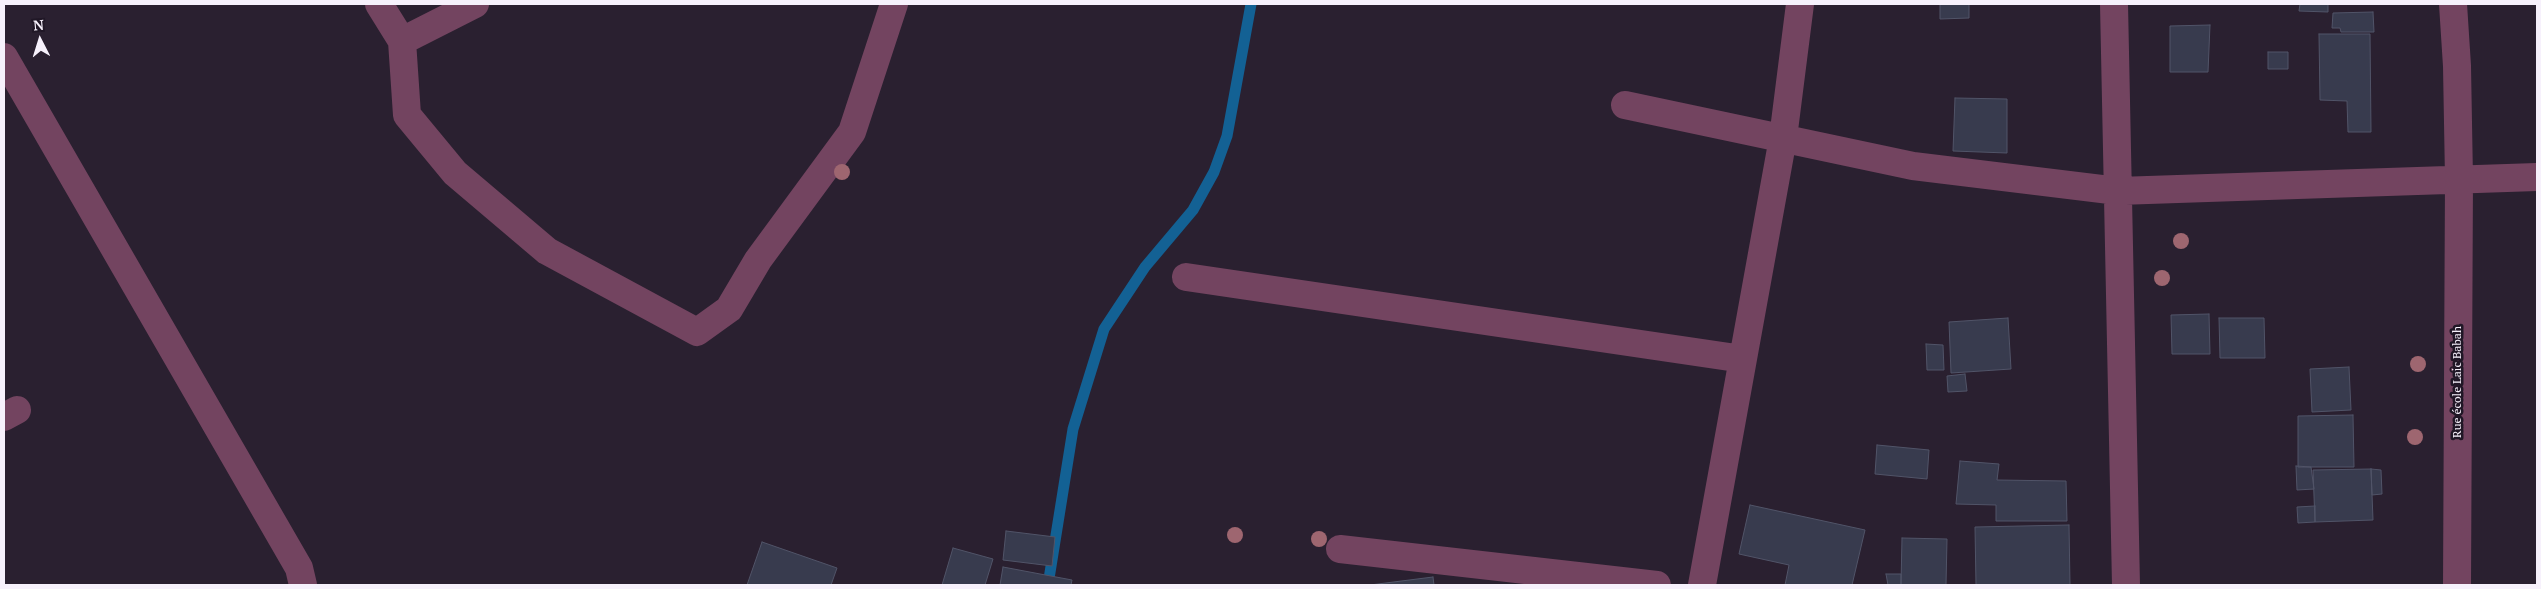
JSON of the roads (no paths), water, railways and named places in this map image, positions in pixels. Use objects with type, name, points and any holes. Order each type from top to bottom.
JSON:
[{"type":"street","points":[[379,4],[402,41],[407,115],[455,173],[546,251],[697,332],[729,309],[758,260],[852,132],[894,4]]},
{"type":"street","points":[[402,41],[475,4]]},
{"type":"street","points":[[1702,585],[1783,138],[1800,4]]},
{"type":"street","points":[[2114,4],[2126,585]]},
{"type":"street","name":"Rue école Laic Babah","points":[[2453,4],[2457,66],[2459,179],[2457,585]]},
{"type":"street","points":[[4,57],[298,568],[303,585]]},
{"type":"street","points":[[1625,104],[1914,166],[2118,191],[2537,177]]},
{"type":"street","points":[[1186,277],[1743,359]]},
{"type":"street","points":[[1340,549],[1657,585]]},
{"type":"waterway","points":[[1048,585],[1073,429],[1104,329],[1145,267],[1193,210],[1214,172],[1227,136],[1251,4]]}]
